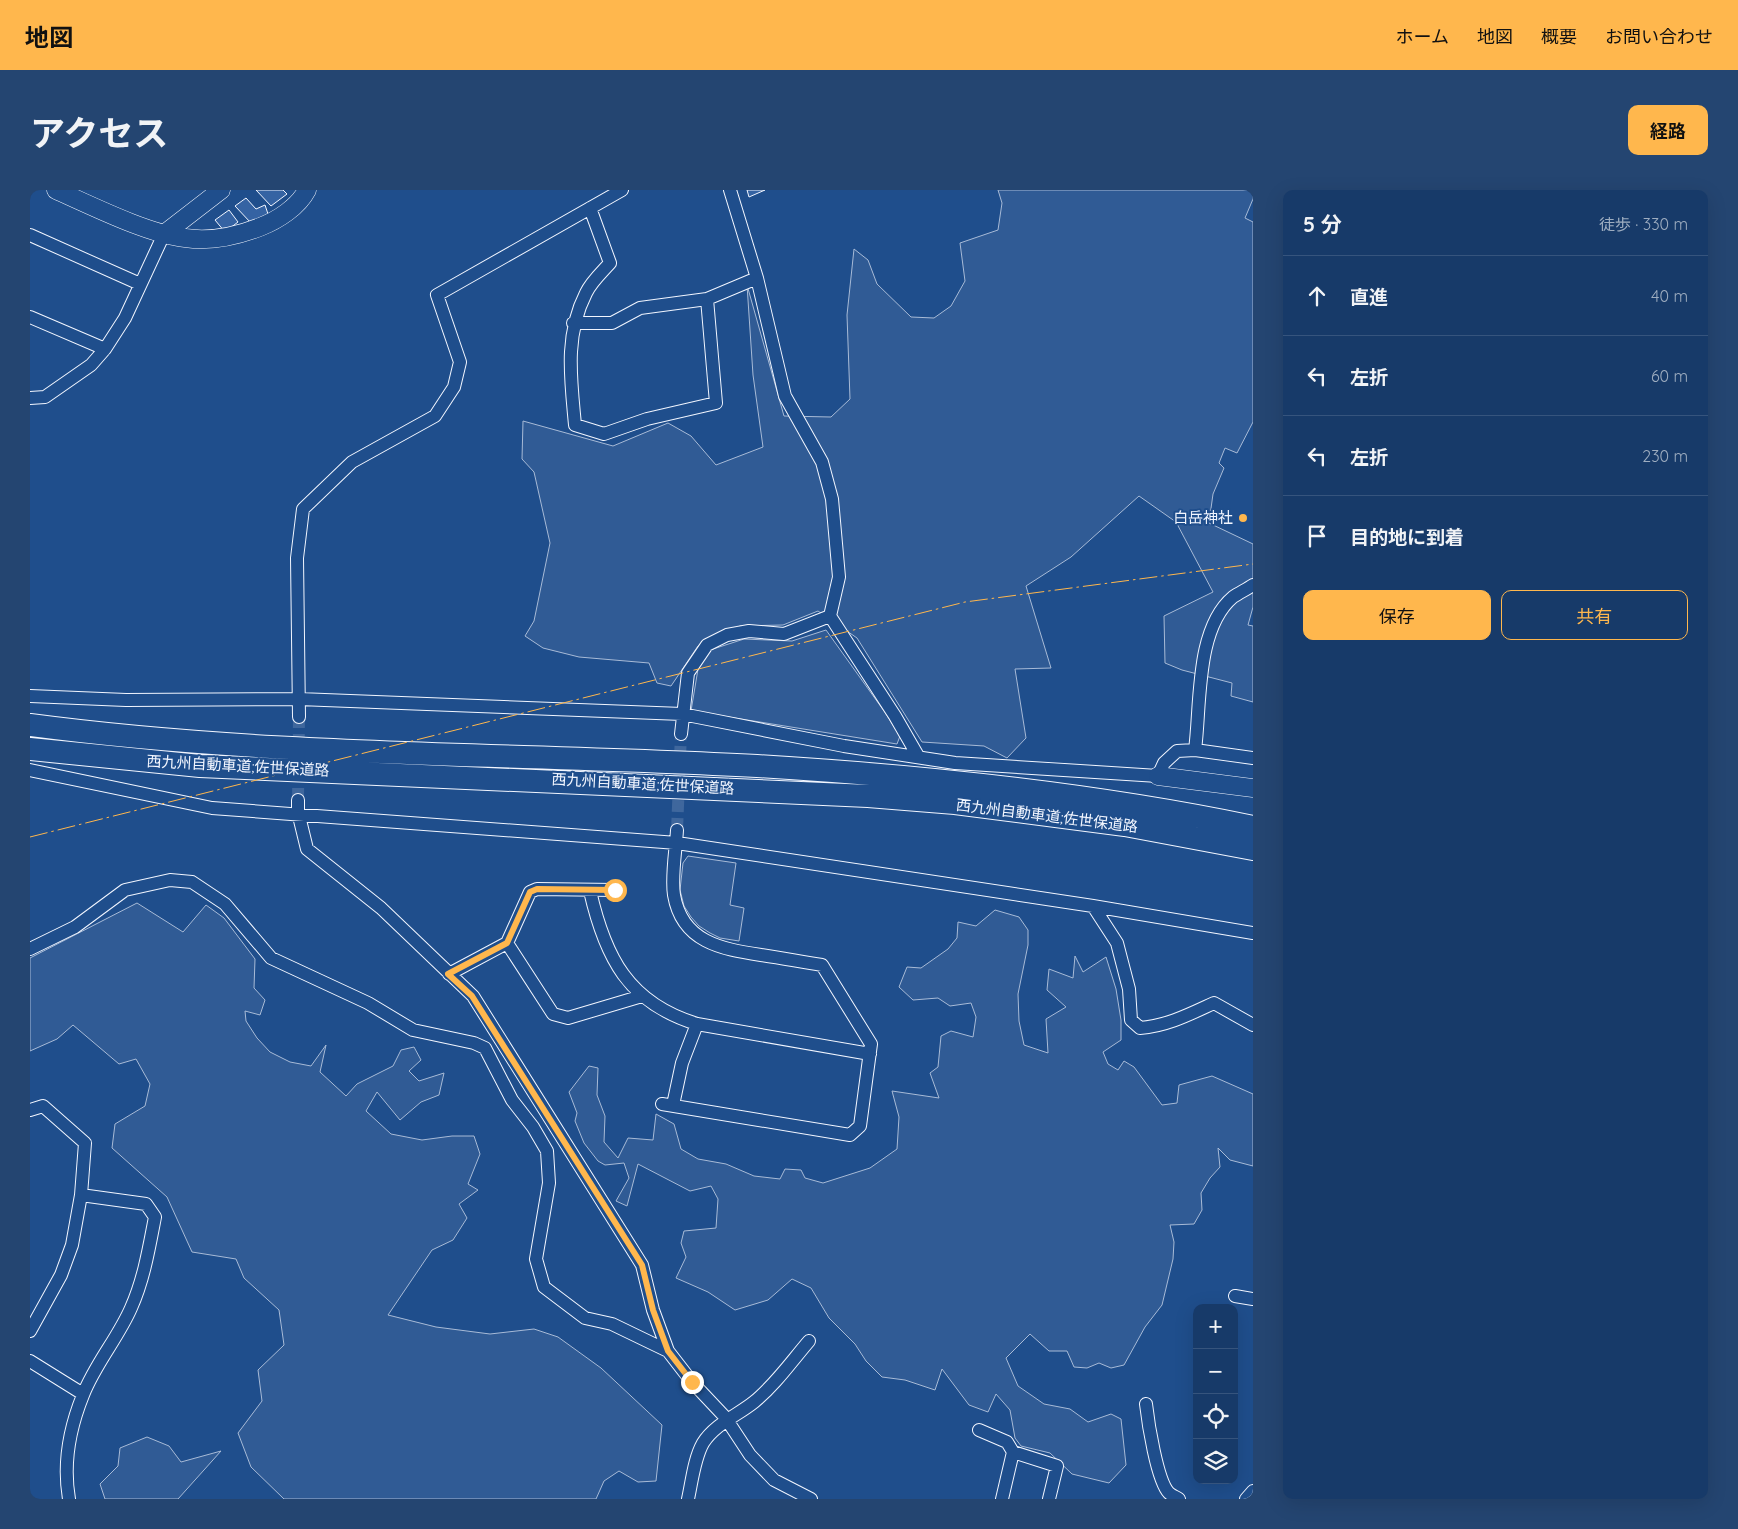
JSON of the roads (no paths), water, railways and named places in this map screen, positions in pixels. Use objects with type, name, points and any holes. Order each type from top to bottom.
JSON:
[{"type":"highway","name":"西九州自動車道;佐世保道路","points":[[30,725],[189,742],[756,766],[847,772],[1073,795],[1253,826]]},
{"type":"highway","name":"西九州自動車道;佐世保道路","points":[[30,749],[200,766],[868,796],[955,803],[1124,824],[1253,849]]},
{"type":"street","points":[[56,190],[164,234],[186,239],[234,236],[275,222],[303,198],[308,190]]},
{"type":"street","points":[[30,398],[45,397],[91,365],[105,350],[126,318],[164,234],[221,190]]},
{"type":"street","points":[[299,717],[297,558],[303,509],[352,462],[435,416],[454,388],[460,362],[437,295],[622,190]]},
{"type":"street","points":[[730,190],[757,278],[785,396],[822,462],[832,499],[839,577],[830,616],[895,716],[918,756]]},
{"type":"street","points":[[590,208],[610,263],[587,291],[573,323],[569,366],[575,425],[604,434],[647,419],[716,403],[707,299]]},
{"type":"street","points":[[30,235],[140,284]]},
{"type":"street","points":[[573,323],[612,323],[640,308],[707,299],[757,278]]},
{"type":"street","points":[[30,317],[105,350]]},
{"type":"street","points":[[1195,750],[1199,719],[1200,684],[1208,639],[1217,618],[1232,598],[1253,585]]},
{"type":"street","points":[[681,734],[688,673],[707,646],[727,635],[749,631],[784,634],[830,616]]},
{"type":"street","points":[[30,696],[126,700],[299,699],[682,714],[844,746],[955,763],[1158,776],[1253,788]]},
{"type":"street","points":[[1158,776],[1164,763],[1177,751],[1195,750],[1253,758]]},
{"type":"street","points":[[30,770],[212,808],[298,806],[677,843],[1253,932]]},
{"type":"street","points":[[298,806],[307,849],[380,908],[472,996],[642,1265],[653,1310],[668,1351],[692,1382],[728,1421],[750,1455],[774,1480],[811,1499]]},
{"type":"street","points":[[677,830],[674,893],[679,913],[692,931],[709,943],[725,950],[822,965],[871,1044],[860,1126],[850,1135],[668,1104],[697,1024]]},
{"type":"street","points":[[30,950],[75,928],[126,890],[170,880],[192,882],[225,904],[271,958],[368,1003],[413,1030],[474,1043],[485,1048],[512,1100],[533,1127],[547,1151],[549,1183],[536,1259],[544,1287],[585,1318],[612,1324],[668,1351]]},
{"type":"street","points":[[448,974],[507,943],[530,892],[537,889],[615,890]]},
{"type":"street","points":[[590,891],[598,924],[609,953],[623,975],[642,996],[677,1018],[697,1024],[870,1054]]},
{"type":"street","points":[[1093,906],[1117,943],[1129,989],[1131,1020],[1140,1028],[1153,1027],[1181,1018],[1214,1003],[1253,1024]]},
{"type":"street","points":[[507,943],[553,1014],[568,1018],[642,996]]},
{"type":"street","points":[[30,1110],[43,1106],[85,1143],[81,1195],[72,1245],[61,1275],[30,1330]]},
{"type":"street","points":[[69,1499],[66,1484],[68,1453],[83,1394],[131,1309],[146,1265],[156,1216],[146,1204],[81,1195]]},
{"type":"street","points":[[1235,1296],[1253,1299]]},
{"type":"street","points":[[688,1499],[697,1457],[703,1443],[713,1430],[755,1402],[774,1384],[808,1341]]},
{"type":"street","points":[[30,1361],[83,1394]]},
{"type":"street","points":[[1146,1404],[1150,1439],[1158,1465],[1168,1492],[1179,1499]]},
{"type":"street","points":[[979,1430],[1007,1442],[1014,1452],[1057,1466],[1049,1499]]},
{"type":"street","points":[[1002,1499],[1014,1452]]},
{"type":"street","points":[[1246,1499],[1253,1491]]},
{"type":"tunnel","points":[[298,800],[299,717]]},
{"type":"tunnel","points":[[677,830],[681,734]]},
{"type":"place","name":"白岳神社","points":[[1243,518]]}]
